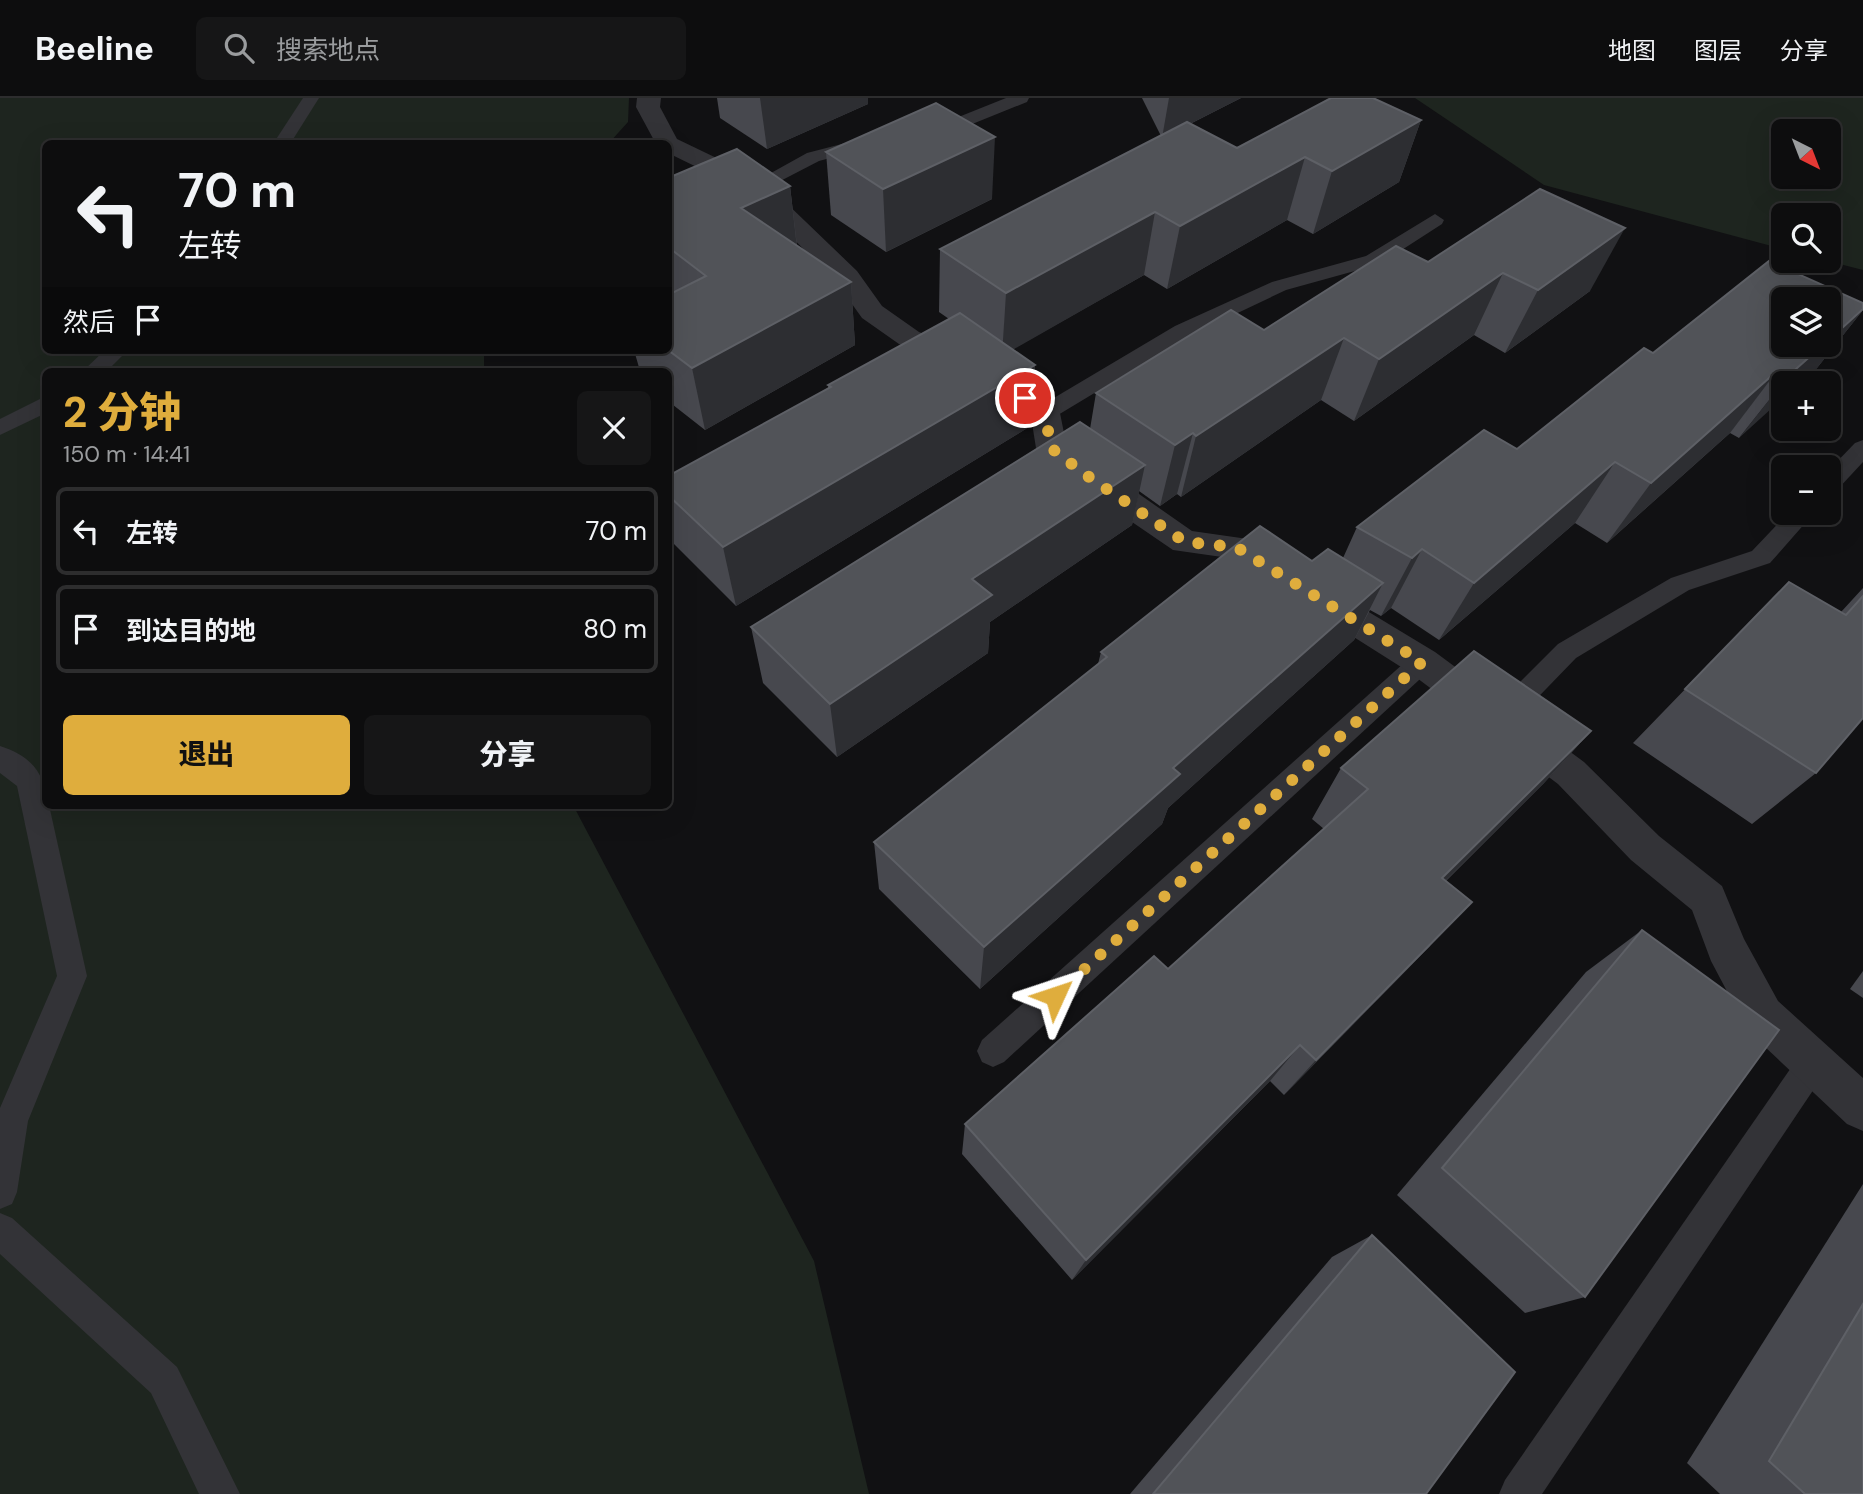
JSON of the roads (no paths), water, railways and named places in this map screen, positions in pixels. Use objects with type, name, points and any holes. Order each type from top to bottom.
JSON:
[{"type":"street","points":[[649,98],[648,107],[666,140]]},
{"type":"street","points":[[672,146],[720,169],[771,202],[847,277],[872,312],[909,338],[982,369],[1045,413],[1051,448],[1086,475],[1185,542],[1236,547],[1422,662],[1571,773],[1645,848],[1708,899],[1726,947],[1763,1016],[1863,1108]]},
{"type":"lane","points":[[284,140],[311,98]]},
{"type":"lane","points":[[905,135],[944,129],[1021,98]]},
{"type":"lane","points":[[751,189],[813,157],[880,139]]},
{"type":"lane","points":[[1045,413],[1182,331],[1279,286],[1373,260],[1435,220]]},
{"type":"lane","points":[[97,368],[113,354]]},
{"type":"lane","points":[[0,428],[42,405]]},
{"type":"lane","points":[[1841,471],[1863,447]]},
{"type":"lane","points":[[1500,720],[1567,651],[1680,584],[1761,557],[1791,525]]},
{"type":"lane","points":[[993,1051],[1422,662]]},
{"type":"lane","points":[[0,757],[30,780],[72,976],[11,1121],[0,1192]]},
{"type":"lane","points":[[1519,1494],[1812,1063]]},
{"type":"lane","points":[[0,1230],[164,1380],[220,1494]]}]
